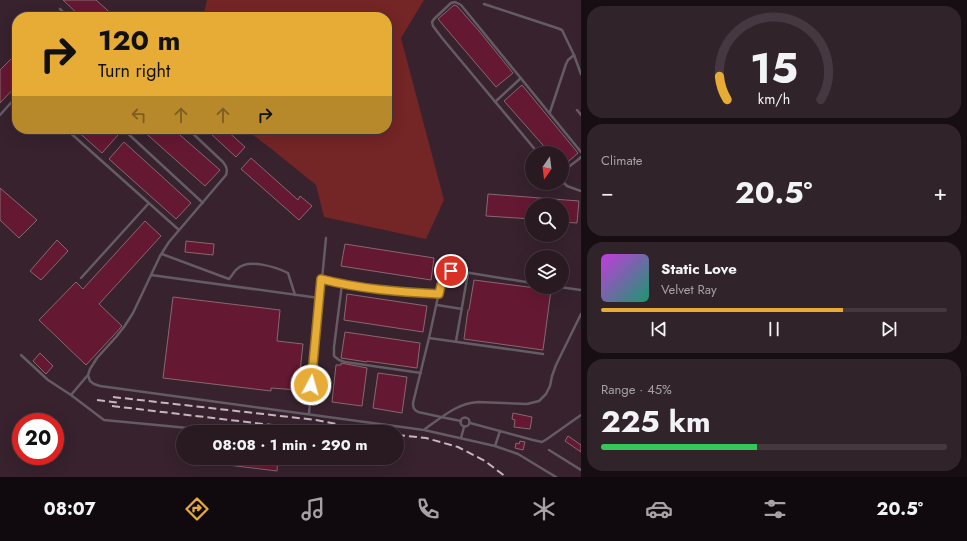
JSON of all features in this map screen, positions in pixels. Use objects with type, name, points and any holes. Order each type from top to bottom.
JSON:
[{"type":"lane","points":[[532,146],[433,26],[432,22],[451,3],[455,2],[461,5],[581,152]]},
{"type":"lane","points":[[484,4],[562,30],[581,74]]},
{"type":"lane","points":[[60,9],[63,12]]},
{"type":"lane","points":[[550,113],[566,64],[574,55]]},
{"type":"lane","points":[[495,102],[521,78]]},
{"type":"lane","points":[[0,115],[12,102]]},
{"type":"lane","points":[[577,110],[581,115]]},
{"type":"lane","points":[[72,134],[179,230]]},
{"type":"lane","points":[[129,134],[203,202]]},
{"type":"lane","points":[[70,395],[88,375],[97,358],[124,327],[133,313],[169,242],[226,175],[226,166],[223,162],[193,134]]},
{"type":"lane","points":[[569,167],[581,157]]},
{"type":"lane","points":[[569,187],[581,190]]},
{"type":"lane","points":[[81,278],[149,203]]},
{"type":"lane","points":[[308,414],[326,238]]},
{"type":"lane","points":[[162,254],[229,279],[237,268],[242,265],[263,264],[278,268],[288,273],[295,294]]},
{"type":"lane","points":[[525,282],[458,271],[451,271],[446,274],[441,283],[413,407],[418,412],[441,417],[461,420],[463,418],[467,418],[470,423],[542,442],[581,415]]},
{"type":"lane","points":[[456,341],[468,273]]},
{"type":"lane","points":[[151,275],[319,298]]},
{"type":"lane","points":[[321,279],[342,284],[395,291],[439,294]]},
{"type":"lane","points":[[342,284],[334,356],[345,362],[421,373]]},
{"type":"lane","points":[[569,288],[581,290]]},
{"type":"lane","points":[[437,305],[462,309]]},
{"type":"lane","points":[[424,430],[441,417],[470,402],[527,404],[539,401],[546,394],[550,386],[556,365],[581,314]]},
{"type":"lane","points":[[429,338],[543,354]]},
{"type":"lane","points":[[21,355],[48,380],[104,420],[176,427]]},
{"type":"lane","points":[[88,375],[90,381],[100,386],[424,430],[461,438],[495,446],[518,454],[555,477]]},
{"type":"lane","points":[[461,420],[461,424],[464,427]]},
{"type":"lane","points":[[461,438],[464,427],[470,423]]},
{"type":"lane","points":[[495,446],[500,431]]},
{"type":"lane","points":[[548,450],[581,470]]},
{"type":"shaded area","points":[[207,0],[424,0],[401,38],[444,200],[426,239],[324,217],[316,185],[252,134],[392,134],[392,12],[204,12]]},
{"type":"building","points":[[63,0],[96,0],[109,12],[76,12]]},
{"type":"building","points":[[454,5],[457,6],[479,31],[513,73],[496,87],[438,19]]},
{"type":"building","points":[[12,58],[12,90],[0,103],[0,70]]},
{"type":"building","points":[[522,85],[578,153],[569,161],[569,146],[544,146],[504,101]]},
{"type":"building","points":[[81,134],[118,135],[102,153]]},
{"type":"building","points":[[147,134],[179,134],[220,170],[205,186]]},
{"type":"building","points":[[211,134],[231,134],[245,147],[236,157]]},
{"type":"building","points":[[124,142],[191,203],[176,219],[109,159]]},
{"type":"building","points":[[251,158],[298,200],[300,196],[312,206],[299,220],[241,169]]},
{"type":"building","points":[[0,188],[37,220],[19,238],[0,220]]},
{"type":"building","points":[[488,194],[540,198],[525,198],[525,219],[486,216]]},
{"type":"building","points":[[569,200],[579,201],[577,223],[569,222]]},
{"type":"building","points":[[145,221],[161,236],[99,304],[122,326],[86,365],[39,320],[76,282],[83,289]]},
{"type":"building","points":[[57,240],[68,251],[41,280],[30,271]]},
{"type":"building","points":[[186,241],[214,244],[213,255],[185,252]]},
{"type":"building","points":[[345,244],[434,258],[431,280],[341,266]]},
{"type":"building","points":[[474,280],[525,287],[525,294],[550,294],[543,350],[464,339]]},
{"type":"building","points":[[347,294],[427,306],[423,332],[344,320]]},
{"type":"building","points":[[173,297],[280,310],[277,341],[303,344],[298,390],[271,388],[271,391],[163,378]]},
{"type":"building","points":[[345,332],[420,343],[417,368],[341,358]]},
{"type":"building","points":[[40,353],[53,366],[46,374],[33,361]]},
{"type":"building","points":[[341,363],[367,368],[362,406],[332,402],[336,365],[341,365]]},
{"type":"building","points":[[378,373],[407,377],[402,413],[373,408]]},
{"type":"building","points":[[513,413],[532,417],[530,429],[514,427],[515,420],[512,419]]},
{"type":"building","points":[[568,436],[581,445],[581,452],[565,441]]},
{"type":"building","points":[[520,441],[525,442],[523,450],[515,448],[516,443],[519,444]]},
{"type":"building","points":[[228,465],[277,465],[277,471]]},
{"type":"railway","points":[[113,397],[316,420],[337,424]]},
{"type":"railway","points":[[97,400],[120,403]]},
{"type":"railway","points":[[112,406],[272,425]]},
{"type":"railway","points":[[404,436],[426,438],[458,447],[485,461],[506,477]]},
{"type":"route","points":[[311,385],[321,279],[363,288],[439,294],[441,283],[446,274],[451,271]]}]
